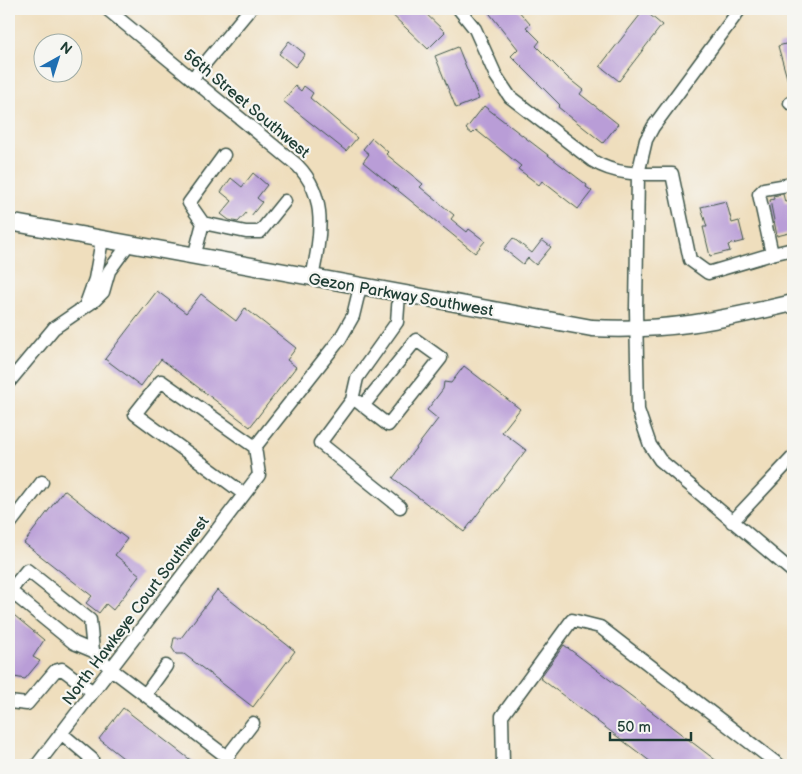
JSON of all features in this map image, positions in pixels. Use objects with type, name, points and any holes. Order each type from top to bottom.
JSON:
[{"type":"main road","name":"Gezon Parkway Southwest","points":[[9,222],[565,324],[637,330],[688,326],[793,303]]},
{"type":"street","name":"56th Street Southwest","points":[[107,9],[297,165],[312,183],[318,199],[320,215],[319,244],[312,278]]},
{"type":"street","points":[[192,79],[250,9]]},
{"type":"street","points":[[458,9],[475,28],[496,76],[510,97],[600,166],[638,174],[672,174],[690,260],[708,273],[793,249]]},
{"type":"street","points":[[740,9],[653,127],[646,140],[638,174],[638,410],[650,445],[660,460],[793,572]]},
{"type":"street","points":[[224,154],[189,203],[203,223],[246,232],[260,232],[284,201]]},
{"type":"street","points":[[772,254],[759,194],[764,189],[793,184]]},
{"type":"street","points":[[194,257],[203,223]]},
{"type":"street","points":[[85,306],[94,285],[102,240]]},
{"type":"street","points":[[9,382],[54,328],[103,292],[109,272],[128,245]]},
{"type":"street","points":[[244,494],[135,414],[161,380],[255,447],[340,339],[353,316],[360,287]]},
{"type":"street","points":[[358,402],[357,378],[397,322],[399,294]]},
{"type":"street","points":[[358,402],[388,425],[441,358],[416,340],[358,402],[320,443],[400,507]]},
{"type":"street","name":"North Hawkeye Court Southwest","points":[[37,765],[259,474],[255,447]]},
{"type":"street","points":[[732,522],[793,457]]},
{"type":"street","points":[[9,525],[42,482]]},
{"type":"street","points":[[93,651],[90,620],[27,570],[9,591],[74,643],[93,651],[145,695],[227,757],[253,723]]},
{"type":"street","points":[[503,765],[502,716],[572,620],[600,626],[779,765]]},
{"type":"street","points":[[145,695],[166,666]]},
{"type":"street","points":[[9,702],[27,704],[54,671],[62,669],[93,692]]},
{"type":"street","points":[[61,733],[93,763]]},
{"type":"building","points":[[386,9],[421,9],[445,32],[428,49]]},
{"type":"building","points":[[486,9],[517,9],[530,24],[526,27],[540,41],[536,46],[583,90],[580,94],[618,124],[603,143],[558,107],[560,105],[511,56],[518,49]]},
{"type":"building","points":[[644,10],[662,25],[619,81],[600,66]]},
{"type":"building","points":[[289,41],[305,54],[295,67],[279,54]]},
{"type":"building","points":[[793,42],[793,91],[791,92],[778,46]]},
{"type":"building","points":[[458,47],[479,99],[456,108],[435,56]]},
{"type":"building","points":[[295,86],[301,91],[304,86],[313,93],[310,98],[357,138],[346,151],[283,101]]},
{"type":"building","points":[[484,106],[587,185],[586,187],[592,191],[578,209],[542,181],[539,185],[518,169],[521,166],[476,130],[472,134],[466,129]]},
{"type":"building","points":[[372,138],[388,152],[386,154],[423,184],[420,187],[454,215],[451,219],[467,232],[469,229],[485,241],[475,253],[363,162],[369,154],[363,149]]},
{"type":"building","points":[[253,173],[267,185],[257,198],[262,202],[251,216],[247,212],[238,222],[229,220],[221,214],[232,201],[221,192],[231,178],[242,187]]},
{"type":"building","points":[[783,194],[785,202],[793,201],[793,232],[777,236],[770,200],[774,199],[773,196]]},
{"type":"building","points":[[726,201],[732,223],[739,221],[744,241],[728,245],[730,251],[710,256],[703,227],[707,227],[701,207]]},
{"type":"building","points":[[513,238],[532,253],[542,240],[551,247],[536,265],[528,258],[523,264],[504,249]]},
{"type":"building","points":[[157,291],[186,313],[201,294],[236,321],[245,308],[296,348],[287,360],[296,367],[250,427],[161,359],[141,386],[105,359]]},
{"type":"building","points":[[464,366],[520,409],[502,432],[526,450],[464,532],[393,478],[438,419],[427,410],[443,389],[444,382],[451,383]]},
{"type":"building","points":[[64,490],[127,539],[115,555],[140,575],[113,610],[106,604],[99,613],[86,603],[92,596],[24,543]]},
{"type":"building","points":[[217,590],[295,651],[253,707],[184,654],[176,654],[172,648],[174,638],[181,638]]},
{"type":"building","points":[[9,611],[44,640],[33,657],[40,661],[25,679],[9,676]]},
{"type":"building","points":[[564,645],[722,765],[655,765],[540,678]]},
{"type":"building","points":[[123,708],[197,765],[132,765],[99,739]]}]
